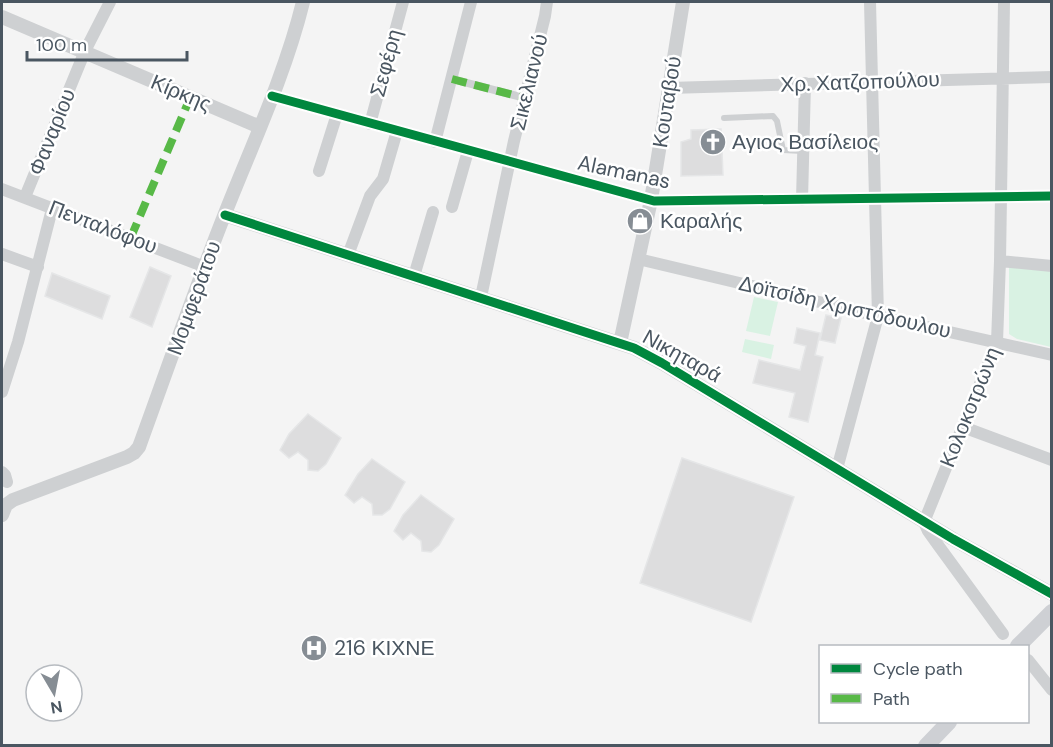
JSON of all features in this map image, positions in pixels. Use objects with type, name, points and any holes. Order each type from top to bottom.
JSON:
[{"type":"main road","points":[[1019,645],[1052,612]]},
{"type":"main road","points":[[926,746],[948,723]]},
{"type":"street","name":"Φαναρίου","points":[[25,197],[85,51],[110,2]]},
{"type":"street","name":"Μομφεράτου","points":[[2,515],[6,505],[13,500],[134,453],[139,447],[205,267],[272,96],[303,2]]},
{"type":"street","name":"Σεφέρη","points":[[370,124],[403,2]]},
{"type":"street","points":[[435,142],[471,2]]},
{"type":"street","name":"Σικελιανού","points":[[481,297],[509,162],[547,2]]},
{"type":"street","name":"Κουταβού","points":[[620,343],[651,200],[683,2]]},
{"type":"street","points":[[837,469],[878,316],[870,2]]},
{"type":"street","name":"Κολοκοτρώνη","points":[[924,522],[997,342],[1004,2]]},
{"type":"street","name":"Κίρκης","points":[[2,17],[260,127]]},
{"type":"street","name":"Χρ. Χατζοπούλου","points":[[669,88],[1052,77]]},
{"type":"street","points":[[452,79],[525,98]]},
{"type":"street","points":[[802,200],[805,83]]},
{"type":"street","name":"Alamanas","points":[[272,96],[651,200],[1052,196]]},
{"type":"street","points":[[319,171],[337,114]]},
{"type":"street","points":[[348,255],[370,196],[383,179],[397,131]]},
{"type":"street","points":[[452,207],[468,151]]},
{"type":"street","name":"Πενταλόφου","points":[[2,189],[205,267]]},
{"type":"street","points":[[2,392],[18,342],[52,208]]},
{"type":"street","points":[[414,276],[434,212]]},
{"type":"street","name":"Νικηταρά","points":[[225,215],[620,343],[662,363],[924,522],[1052,594]]},
{"type":"street","points":[[2,254],[38,267]]},
{"type":"street","name":"Δοϊτσίδη Χριστόδουλου","points":[[638,259],[1052,355]]},
{"type":"street","points":[[1000,261],[1052,266]]},
{"type":"street","points":[[963,427],[1052,460]]},
{"type":"street","points":[[924,522],[938,546],[1003,634]]},
{"type":"street","points":[[1029,661],[1052,690]]},
{"type":"lane","points":[[724,118],[773,116],[777,121],[783,150],[804,151]]},
{"type":"green space","points":[[1009,267],[1051,271],[1051,347],[1017,339],[1009,334]]},
{"type":"green space","points":[[754,297],[778,302],[770,336],[746,331]]},
{"type":"green space","points":[[745,339],[774,345],[771,359],[742,352]]},
{"type":"building","points":[[721,129],[723,175],[681,176],[681,142],[691,139],[691,130]]},
{"type":"building","points":[[150,267],[171,276],[152,327],[130,317]]},
{"type":"building","points":[[52,273],[110,296],[102,319],[45,296]]},
{"type":"building","points":[[826,315],[841,318],[835,343],[820,340]]},
{"type":"building","points":[[797,328],[820,333],[815,355],[823,357],[808,422],[789,417],[795,393],[753,383],[759,360],[800,370],[806,346],[794,343]]},
{"type":"building","points":[[308,414],[341,438],[326,464],[318,471],[308,470],[308,460],[298,452],[289,458],[280,450],[289,434]]},
{"type":"building","points":[[682,458],[794,497],[751,622],[640,583]]},
{"type":"building","points":[[372,459],[405,482],[390,509],[382,515],[373,515],[372,504],[362,497],[354,503],[345,495],[358,474]]},
{"type":"building","points":[[421,495],[454,519],[439,545],[431,552],[422,551],[421,541],[411,533],[403,540],[394,531],[403,515]]},
{"type":"marked path","points":[[452,79],[525,98]]},
{"type":"marked path","points":[[131,237],[190,98]]},
{"type":"cycle path","points":[[272,96],[654,201],[1052,196]]},
{"type":"cycle path","points":[[225,215],[634,348],[953,539],[1052,594]]},
{"type":"place","name":"Αγιος Βασίλειος","points":[[713,142]]},
{"type":"place","name":"Καραλής","points":[[640,221]]},
{"type":"place","name":"216 ΚΙΧΝΕ","points":[[314,648]]}]
